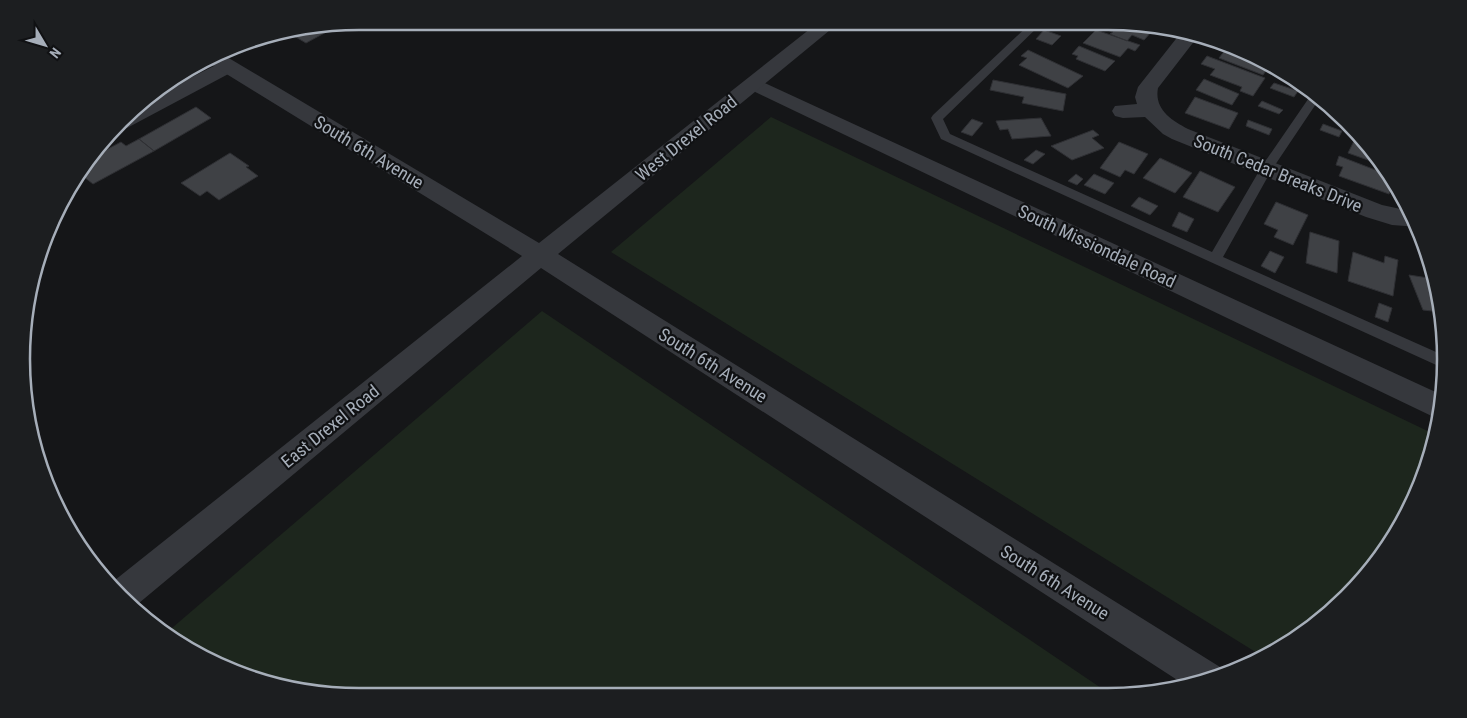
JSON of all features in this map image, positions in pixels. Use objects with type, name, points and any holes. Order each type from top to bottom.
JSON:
[{"type":"street","name":"West Drexel Road","points":[[540,255],[821,30]]},
{"type":"street","points":[[1123,111],[1150,110],[1146,97],[1148,87],[1186,39]]},
{"type":"street","points":[[153,103],[221,63]]},
{"type":"street","name":"South 6th Avenue","points":[[221,63],[540,255],[1201,675]]},
{"type":"street","name":"South Missiondale Road","points":[[754,84],[1434,405]]},
{"type":"street","name":"South Cedar Breaks Drive","points":[[1150,110],[1171,129],[1374,211],[1392,217],[1406,219]]},
{"type":"street","name":"East Drexel Road","points":[[126,592],[540,255]]},
{"type":"lane","points":[[1029,30],[936,118],[945,136],[1437,359]]},
{"type":"lane","points":[[1215,259],[1266,168],[1313,102]]},
{"type":"shaded area","points":[[771,117],[1429,432],[1420,465],[1403,505],[1382,542],[1369,559],[1341,592],[1325,606],[1291,633],[1257,653],[611,252]]},
{"type":"shaded area","points":[[542,311],[1101,688],[337,687],[295,682],[253,671],[213,654],[171,629]]},
{"type":"building","points":[[1044,30],[1061,36],[1052,45],[1036,39]]},
{"type":"building","points":[[1096,30],[1140,45],[1135,51],[1128,48],[1120,57],[1083,43]]},
{"type":"building","points":[[1107,30],[1150,33],[1144,40],[1132,35],[1127,41],[1110,34],[1113,32]]},
{"type":"building","points":[[326,32],[306,43],[294,36]]},
{"type":"building","points":[[1079,46],[1115,61],[1105,71],[1076,59],[1078,56],[1072,54]]},
{"type":"building","points":[[1028,50],[1083,76],[1068,88],[1019,65],[1027,58],[1021,56]]},
{"type":"building","points":[[1224,51],[1266,71],[1263,75],[1219,58]]},
{"type":"building","points":[[1207,56],[1265,78],[1253,96],[1240,91],[1242,87],[1210,75],[1215,69],[1201,64]]},
{"type":"building","points":[[1204,79],[1239,94],[1232,105],[1196,90]]},
{"type":"building","points":[[993,80],[1066,94],[1063,111],[1022,103],[1024,97],[990,90]]},
{"type":"building","points":[[1274,83],[1298,91],[1294,97],[1270,88]]},
{"type":"building","points":[[1195,97],[1238,113],[1229,129],[1185,113]]},
{"type":"building","points":[[1262,101],[1283,110],[1279,114],[1258,106]]},
{"type":"building","points":[[196,107],[211,118],[154,151],[139,139]]},
{"type":"building","points":[[1041,118],[1051,136],[1012,139],[1008,129],[1000,130],[996,121]]},
{"type":"building","points":[[972,119],[983,123],[972,136],[961,132]]},
{"type":"building","points":[[1248,120],[1272,129],[1269,135],[1246,126]]},
{"type":"building","points":[[1323,124],[1342,131],[1339,137],[1320,130]]},
{"type":"building","points":[[1093,130],[1099,135],[1092,138],[1104,148],[1072,160],[1051,146]]},
{"type":"building","points":[[139,139],[154,151],[93,184],[84,177],[105,150],[121,142],[126,146]]},
{"type":"building","points":[[1354,141],[1370,161],[1348,153]]},
{"type":"building","points":[[1119,142],[1148,154],[1134,174],[1125,170],[1120,177],[1100,168]]},
{"type":"building","points":[[1036,150],[1045,154],[1033,164],[1024,160]]},
{"type":"building","points":[[230,153],[249,166],[246,167],[258,176],[219,200],[207,191],[200,196],[181,183]]},
{"type":"building","points":[[1339,156],[1378,171],[1390,191],[1389,194],[1339,176],[1343,167],[1336,165]]},
{"type":"building","points":[[1160,158],[1192,173],[1175,193],[1143,178]]},
{"type":"building","points":[[1200,171],[1235,187],[1218,212],[1183,197]]},
{"type":"building","points":[[1076,174],[1083,179],[1077,185],[1068,181]]},
{"type":"building","points":[[1094,174],[1114,183],[1105,194],[1084,185]]},
{"type":"building","points":[[1139,197],[1158,206],[1150,215],[1131,206]]},
{"type":"building","points":[[1276,202],[1308,215],[1293,245],[1274,237],[1278,230],[1264,224]]},
{"type":"building","points":[[1179,212],[1194,219],[1187,232],[1172,226]]},
{"type":"building","points":[[1310,232],[1339,241],[1337,273],[1306,263]]},
{"type":"building","points":[[1270,251],[1284,257],[1275,273],[1261,266]]},
{"type":"building","points":[[1353,252],[1384,263],[1385,256],[1398,260],[1393,296],[1348,281]]},
{"type":"building","points":[[1409,275],[1427,278],[1433,311],[1423,310]]},
{"type":"building","points":[[1379,303],[1392,308],[1388,322],[1375,317]]}]
